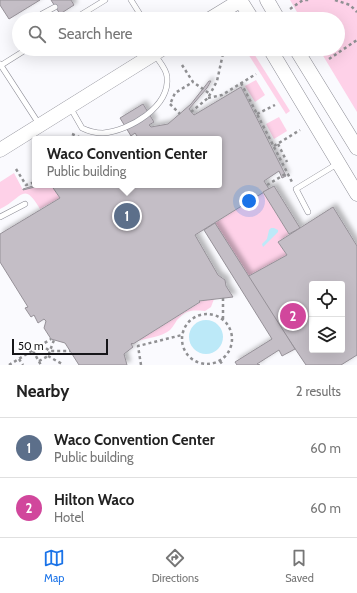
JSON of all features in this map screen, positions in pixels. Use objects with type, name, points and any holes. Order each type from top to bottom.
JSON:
[{"type":"main road","points":[[221,12],[241,0],[248,12]]},
{"type":"main road","points":[[267,0],[274,12]]},
{"type":"main road","points":[[0,150],[150,56]]},
{"type":"main road","points":[[274,56],[357,194]]},
{"type":"main road","points":[[300,56],[357,148]]},
{"type":"lane","points":[[130,0],[138,12]]},
{"type":"lane","points":[[84,12],[100,1]]},
{"type":"lane","points":[[46,12],[55,7]]},
{"type":"lane","points":[[15,56],[0,65],[40,125]]},
{"type":"lane","points":[[70,106],[82,128],[87,131],[101,133],[108,132],[125,127],[137,121],[161,101],[166,88],[167,75],[160,56]]},
{"type":"lane","points":[[308,212],[296,189],[338,164]]},
{"type":"lane","points":[[0,217],[25,204]]},
{"type":"path","points":[[290,9],[302,0],[310,0]]},
{"type":"path","points":[[335,0],[350,4],[357,12]]},
{"type":"path","points":[[345,48],[357,40]]},
{"type":"path","points":[[191,112],[208,98],[217,81],[222,56]]},
{"type":"path","points":[[329,59],[333,56]]},
{"type":"path","points":[[182,66],[193,82],[210,94]]},
{"type":"path","points":[[208,98],[222,95],[256,74]]},
{"type":"path","points":[[241,83],[296,189]]},
{"type":"path","points":[[170,104],[180,114]]},
{"type":"path","points":[[257,114],[275,104]]},
{"type":"path","points":[[274,146],[300,130]]},
{"type":"path","points":[[278,144],[287,162]]},
{"type":"path","points":[[16,169],[26,185],[32,183]]},
{"type":"path","points":[[267,185],[287,173]]},
{"type":"path","points":[[223,298],[223,321]]},
{"type":"path","points":[[204,315],[212,315],[220,318],[230,330],[232,345],[228,353],[220,361],[208,364],[199,363],[186,353],[183,345],[183,335],[184,328],[190,321],[204,315]]},
{"type":"path","points":[[141,365],[138,346],[183,335]]},
{"type":"path","points":[[9,365],[53,339],[48,356],[39,361]]},
{"type":"path","points":[[41,345],[50,351],[70,351]]},
{"type":"path","points":[[33,351],[41,365]]},
{"type":"path","points":[[48,356],[62,364]]},
{"type":"path","points":[[19,359],[23,365]]},
{"type":"path","points":[[220,361],[222,365]]},
{"type":"shaded area","points":[[290,0],[357,0],[357,112],[323,56],[345,56],[345,12],[297,12]]},
{"type":"shaded area","points":[[249,56],[255,56],[290,111],[286,114]]},
{"type":"shaded area","points":[[256,80],[265,95],[255,102],[245,86]]},
{"type":"shaded area","points":[[279,117],[287,131],[274,139],[266,124]]},
{"type":"shaded area","points":[[14,173],[23,190],[32,188],[53,188],[60,198],[40,209],[30,195],[22,194],[0,209],[0,182]]},
{"type":"shaded area","points":[[263,192],[289,234],[278,242],[287,255],[247,277],[215,223]]},
{"type":"shaded area","points":[[214,299],[211,307],[205,311],[193,311],[184,314],[167,332],[159,336],[138,341],[199,303],[199,301]]},
{"type":"water","points":[[271,228],[278,230],[278,232],[263,247],[262,244],[267,239]]},
{"type":"water","points":[[206,320],[218,325],[223,337],[218,349],[206,354],[194,349],[189,337],[194,325]]},
{"type":"building","points":[[0,0],[40,0],[20,12],[12,12],[12,17],[9,19],[0,5]]},
{"type":"building","points":[[51,0],[71,0],[74,5],[63,12],[59,12]]},
{"type":"building","points":[[209,81],[211,81],[207,88],[189,109],[194,115],[241,87],[286,176],[282,178],[279,171],[264,181],[269,189],[195,235],[218,275],[225,280],[226,286],[233,297],[199,301],[200,302],[133,344],[132,343],[131,344],[133,347],[124,354],[127,365],[79,365],[65,343],[51,339],[44,328],[46,321],[44,319],[38,323],[34,315],[31,317],[25,308],[28,307],[0,262],[0,234],[60,198],[53,188],[222,188],[222,136],[137,136],[135,133],[131,136],[120,118],[143,104],[154,122],[149,125],[151,127],[168,124],[191,104]]},
{"type":"building","points":[[32,186],[32,188],[23,189]]},
{"type":"building","points":[[274,186],[300,228],[289,234],[263,192]]},
{"type":"building","points":[[333,207],[357,246],[357,355],[341,365],[306,365],[247,277],[287,255],[278,242]]},
{"type":"building","points":[[215,223],[295,349],[282,356],[279,350],[257,364],[260,365],[237,365],[235,362],[272,339],[204,230]]},
{"type":"place","name":"Waco Convention Center","points":[[127,216]]},
{"type":"place","name":"Hilton Waco","points":[[293,316]]}]
